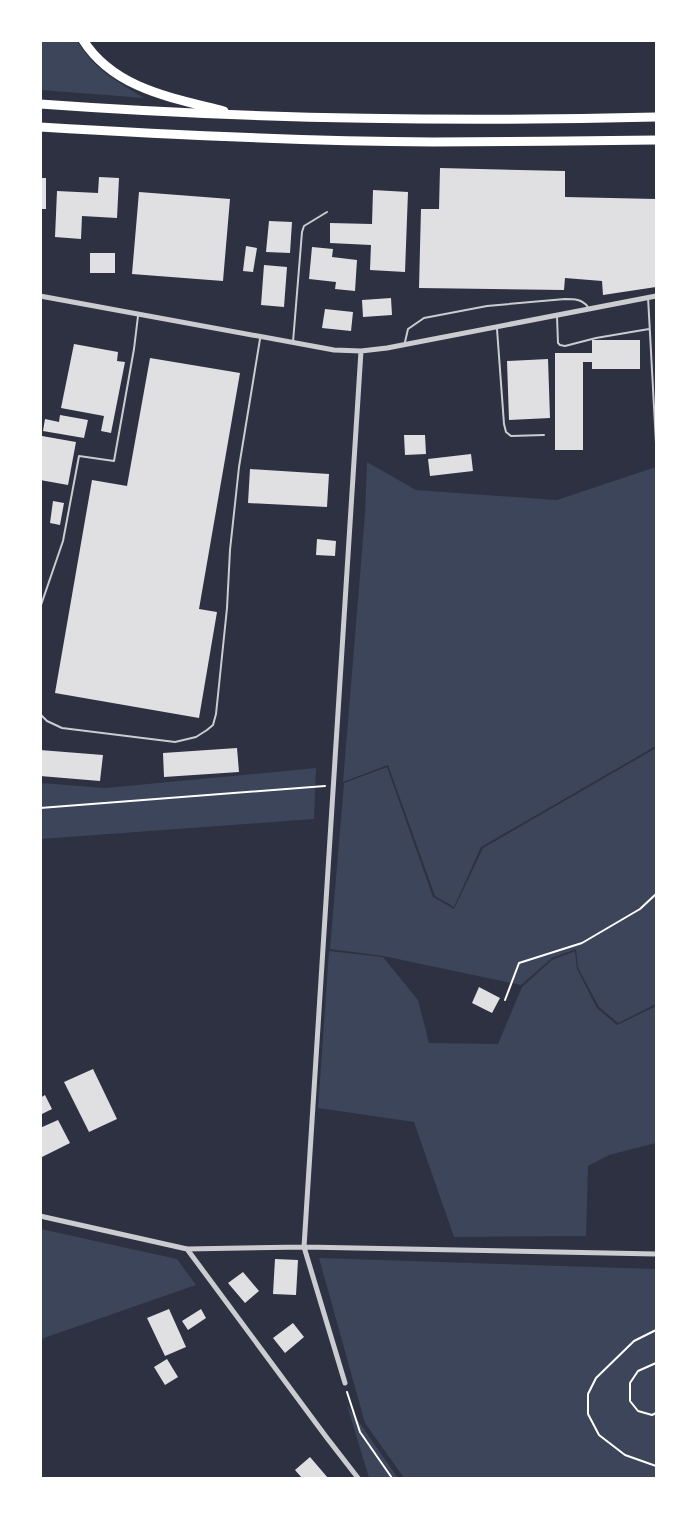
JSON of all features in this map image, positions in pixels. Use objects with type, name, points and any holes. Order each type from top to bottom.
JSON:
[{"type":"highway","points":[[83,40],[89,50],[110,70],[138,87],[244,116]]},
{"type":"highway","points":[[40,104],[244,116],[464,120],[657,117]]},
{"type":"highway","points":[[40,127],[232,137],[431,142],[657,140]]},
{"type":"street","points":[[40,296],[334,350],[362,351],[657,296]]},
{"type":"street","points":[[345,1383],[304,1246],[362,351]]},
{"type":"street","points":[[40,1216],[187,1249],[304,1246],[657,1254]]},
{"type":"street","points":[[187,1249],[358,1479]]},
{"type":"lane","points":[[293,342],[302,232],[304,226],[327,212]]},
{"type":"lane","points":[[648,297],[656,443]]},
{"type":"lane","points":[[404,345],[408,329],[424,318],[487,306],[565,299],[584,302],[589,308]]},
{"type":"lane","points":[[40,608],[63,541],[78,456],[114,461],[138,314]]},
{"type":"lane","points":[[556,315],[558,343],[565,346],[649,328]]},
{"type":"lane","points":[[497,326],[506,432],[511,436],[544,435]]},
{"type":"lane","points":[[40,714],[47,721],[62,728],[175,742],[196,737],[213,725],[226,620],[230,550],[239,467],[260,336]]},
{"type":"path","points":[[40,808],[334,786]]},
{"type":"path","points":[[505,1000],[519,963],[582,943],[640,909],[657,894]]},
{"type":"path","points":[[657,1330],[634,1341],[596,1378],[588,1394],[588,1414],[599,1435],[625,1455],[657,1466]]},
{"type":"path","points":[[657,1363],[638,1371],[630,1383],[630,1401],[638,1411],[652,1415],[657,1413]]},
{"type":"path","points":[[345,1383],[360,1432],[392,1479]]},
{"type":"shaded area","points":[[41,41],[77,41],[99,67],[144,98],[41,90]]},
{"type":"shaded area","points":[[367,462],[416,490],[557,500],[656,467],[656,746],[481,847],[454,907],[435,896],[388,765],[343,782],[365,514]]},
{"type":"shaded area","points":[[656,748],[656,1004],[618,1023],[599,1007],[578,968],[576,949],[552,958],[521,985],[383,956],[330,949],[344,783],[387,767],[433,897],[454,909],[483,848]]},
{"type":"shaded area","points":[[316,768],[314,819],[41,839],[41,783],[105,788]]},
{"type":"shaded area","points":[[329,951],[383,957],[418,1000],[429,1043],[498,1044],[522,987],[552,960],[575,951],[577,969],[597,1008],[617,1025],[656,1006],[656,1143],[609,1155],[588,1166],[586,1236],[454,1237],[414,1122],[318,1108]]},
{"type":"shaded area","points":[[41,1229],[177,1259],[196,1285],[41,1339]]},
{"type":"shaded area","points":[[319,1258],[656,1269],[656,1478],[404,1478],[365,1423]]},
{"type":"shaded area","points":[[347,1405],[398,1478],[369,1478]]},
{"type":"building","points":[[440,168],[565,171],[565,197],[656,199],[656,287],[603,295],[602,281],[565,278],[564,290],[419,288],[421,209],[439,209]]},
{"type":"building","points":[[99,177],[119,178],[117,218],[82,216],[81,239],[55,237],[57,191],[98,193]]},
{"type":"building","points":[[40,178],[46,178],[46,209],[40,209]]},
{"type":"building","points":[[373,190],[408,192],[405,272],[370,270],[371,245],[330,243],[330,223],[372,224]]},
{"type":"building","points":[[139,192],[230,199],[223,281],[132,274]]},
{"type":"building","points":[[269,221],[292,222],[290,253],[266,252]]},
{"type":"building","points":[[246,246],[257,248],[253,272],[243,271]]},
{"type":"building","points":[[312,247],[333,249],[332,257],[357,260],[355,291],[335,289],[336,282],[309,279]]},
{"type":"building","points":[[90,253],[115,253],[115,273],[90,273]]},
{"type":"building","points":[[264,265],[287,267],[284,307],[261,305]]},
{"type":"building","points":[[391,298],[392,315],[363,317],[362,300]]},
{"type":"building","points":[[325,309],[353,312],[351,331],[322,328]]},
{"type":"building","points":[[592,340],[640,340],[640,369],[592,369],[592,362],[583,362],[583,450],[555,450],[555,353],[592,353]]},
{"type":"building","points":[[74,344],[118,352],[117,361],[125,362],[111,433],[101,431],[104,416],[61,408]]},
{"type":"building","points":[[150,358],[240,373],[199,609],[217,612],[199,718],[55,693],[92,480],[127,486]]},
{"type":"building","points":[[548,359],[550,418],[509,420],[507,361]]},
{"type":"building","points":[[60,415],[88,420],[84,438],[43,431],[45,419],[59,422]]},
{"type":"building","points":[[404,435],[425,435],[426,454],[405,455]]},
{"type":"building","points":[[42,436],[76,442],[68,485],[40,480]]},
{"type":"building","points":[[471,454],[473,471],[430,476],[428,459]]},
{"type":"building","points":[[250,469],[329,474],[327,507],[248,503]]},
{"type":"building","points":[[53,501],[64,503],[60,525],[50,523]]},
{"type":"building","points":[[317,539],[336,541],[335,556],[316,555]]},
{"type":"building","points":[[237,748],[239,772],[164,777],[163,753]]},
{"type":"building","points":[[40,750],[103,755],[100,781],[40,776]]},
{"type":"building","points":[[479,987],[500,998],[492,1013],[472,1003]]},
{"type":"building","points":[[93,1069],[117,1119],[89,1132],[64,1082]]},
{"type":"building","points":[[45,1095],[52,1109],[40,1115],[40,1098]]},
{"type":"building","points":[[58,1120],[70,1143],[40,1158],[40,1128]]},
{"type":"building","points":[[275,1259],[298,1260],[296,1295],[273,1294]]},
{"type":"building","points":[[243,1272],[259,1291],[245,1303],[228,1283]]},
{"type":"building","points":[[169,1309],[186,1347],[165,1356],[147,1318]]},
{"type":"building","points":[[201,1309],[206,1318],[188,1330],[182,1321]]},
{"type":"building","points":[[293,1323],[304,1337],[285,1353],[273,1338]]},
{"type":"building","points":[[167,1359],[178,1377],[165,1385],[154,1367]]},
{"type":"building","points":[[310,1457],[328,1478],[302,1478],[295,1470]]}]
